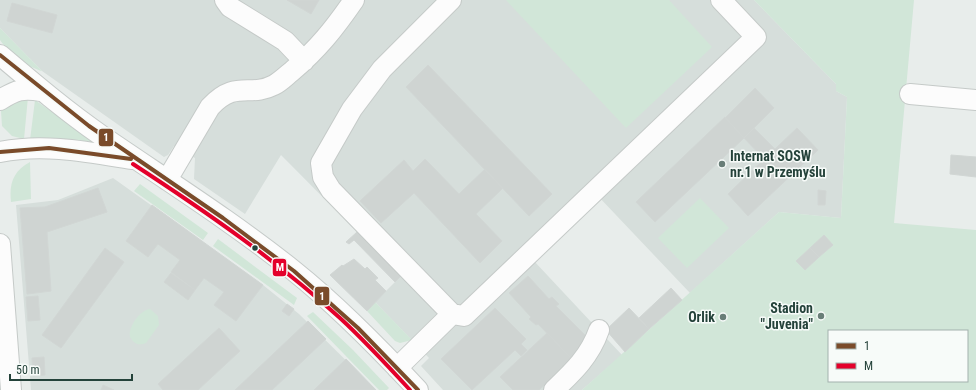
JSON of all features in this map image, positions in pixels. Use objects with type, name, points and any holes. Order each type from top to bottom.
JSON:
[{"type":"street","points":[[225,0],[230,6],[285,41],[304,61]]},
{"type":"street","points":[[167,180],[210,107],[218,98],[228,92],[262,89],[275,85],[304,61],[331,33],[354,0]]},
{"type":"street","points":[[451,0],[382,68],[369,84],[352,109],[321,163],[323,177],[331,190],[452,314],[464,316],[756,36],[721,0]]},
{"type":"street","points":[[0,55],[41,91],[294,271],[345,315],[418,390]]},
{"type":"street","points":[[0,100],[14,92],[25,89],[41,91]]},
{"type":"street","points":[[910,94],[976,100]]},
{"type":"street","points":[[0,152],[29,148],[87,152],[136,159]]},
{"type":"street","points":[[0,244],[2,311],[11,390]]},
{"type":"street","points":[[397,368],[452,314]]},
{"type":"street","points":[[554,390],[579,366],[595,344],[599,330]]},
{"type":"shaded area","points":[[0,0],[754,0],[836,84],[836,91],[847,97],[841,218],[779,212],[690,293],[597,195],[534,261],[622,355],[582,390],[443,390],[421,366],[429,358],[375,302],[401,276],[281,155],[245,214],[194,179],[195,158],[174,146],[168,155],[164,157],[42,71],[0,28]]},
{"type":"shaded area","points":[[113,178],[263,285],[299,314],[376,390],[31,390],[16,205],[58,200]]},
{"type":"green space","points":[[506,0],[669,0],[712,47],[626,128]]},
{"type":"green space","name":"Stadion \"Juvenia\"","points":[[754,0],[914,0],[894,223],[976,230],[976,390],[582,390],[779,212],[841,218],[847,97],[836,91],[836,84]]},
{"type":"green space","points":[[0,28],[42,71],[24,63],[8,50],[0,40]]},
{"type":"green space","points":[[28,97],[24,139],[12,136],[2,126],[1,111],[5,105]]},
{"type":"green space","points":[[35,100],[100,146],[30,140]]},
{"type":"green space","points":[[30,162],[31,199],[11,202],[13,179],[24,166]]},
{"type":"green space","points":[[140,184],[208,233],[203,240],[134,191]]},
{"type":"green space","points":[[700,198],[729,228],[687,268],[658,238]]},
{"type":"green space","points":[[218,239],[297,298],[294,305],[213,246]]},
{"type":"green space","points":[[375,302],[412,340],[400,343],[395,341],[367,311]]},
{"type":"green space","points":[[150,309],[158,316],[159,325],[146,343],[137,344],[130,337],[131,329],[142,312]]},
{"type":"green space","points":[[313,312],[353,350],[389,388],[387,390],[379,390],[307,316]]},
{"type":"building","points":[[287,0],[319,0],[311,14]]},
{"type":"building","points":[[12,3],[57,15],[52,33],[7,21]]},
{"type":"building","points":[[428,65],[552,194],[529,216],[406,87]]},
{"type":"building","points":[[755,88],[774,108],[744,138],[725,118]]},
{"type":"building","points":[[725,117],[744,138],[655,222],[636,202]]},
{"type":"building","points":[[754,128],[775,149],[797,128],[818,150],[748,216],[728,194],[764,159],[744,138]]},
{"type":"building","points":[[951,155],[976,157],[976,177],[950,174]]},
{"type":"building","points":[[425,159],[459,194],[485,169],[503,188],[476,214],[502,241],[480,263],[414,193],[381,223],[360,201],[404,160],[413,171]]},
{"type":"building","points":[[98,188],[107,212],[47,232],[51,291],[27,294],[20,208],[45,207]]},
{"type":"building","points":[[818,190],[826,191],[825,205],[818,205]]},
{"type":"building","points":[[152,205],[263,285],[236,321],[214,305],[224,292],[204,278],[195,290],[171,272],[180,260],[158,244],[148,257],[126,241]]},
{"type":"building","points":[[357,232],[401,276],[395,282],[354,240],[349,244],[346,242]]},
{"type":"building","points":[[824,235],[833,245],[819,257],[810,248]]},
{"type":"building","points":[[105,248],[124,262],[61,348],[42,335]]},
{"type":"building","points":[[810,248],[819,257],[805,270],[796,261]]},
{"type":"building","points":[[354,259],[365,269],[367,267],[378,278],[375,280],[386,291],[367,311],[330,275],[342,265],[343,266]]},
{"type":"building","points":[[171,273],[195,290],[188,300],[164,282]]},
{"type":"building","points":[[528,276],[549,299],[552,297],[559,304],[556,306],[591,341],[572,359],[538,324],[536,325],[529,319],[531,317],[509,293]]},
{"type":"building","points":[[671,288],[682,300],[649,329],[639,318]]},
{"type":"building","points":[[38,296],[40,320],[28,321],[26,297]]},
{"type":"building","points":[[287,304],[294,309],[289,316],[282,311]]},
{"type":"building","points":[[495,308],[526,339],[521,344],[527,350],[521,356],[515,350],[472,390],[441,359]]},
{"type":"building","points":[[629,308],[649,329],[625,352],[606,330]]},
{"type":"building","points":[[308,321],[326,339],[272,390],[235,390]]},
{"type":"building","points":[[219,328],[240,351],[198,390],[163,390],[158,384]]},
{"type":"building","points":[[547,333],[572,359],[539,390],[513,390],[500,377]]},
{"type":"building","points":[[44,357],[45,375],[33,376],[32,358]]},
{"type":"building","points":[[346,359],[376,390],[314,390]]},
{"type":"building","points":[[103,385],[114,390],[101,390]]},
{"type":"transit line","name":"1","points":[[0,55],[89,126],[223,218],[294,271],[358,328],[418,390]]},
{"type":"transit line","name":"1","points":[[0,152],[49,148],[131,159]]},
{"type":"transit line","name":"M","points":[[133,164],[240,237],[291,276],[340,318],[376,353],[410,390]]},
{"type":"place","name":"Internat SOSW nr.1 w Przemyślu","points":[[722,164]]},
{"type":"place","name":"Stadion \"Juvenia\"","points":[[821,316]]},
{"type":"place","name":"Orlik","points":[[723,317]]}]
